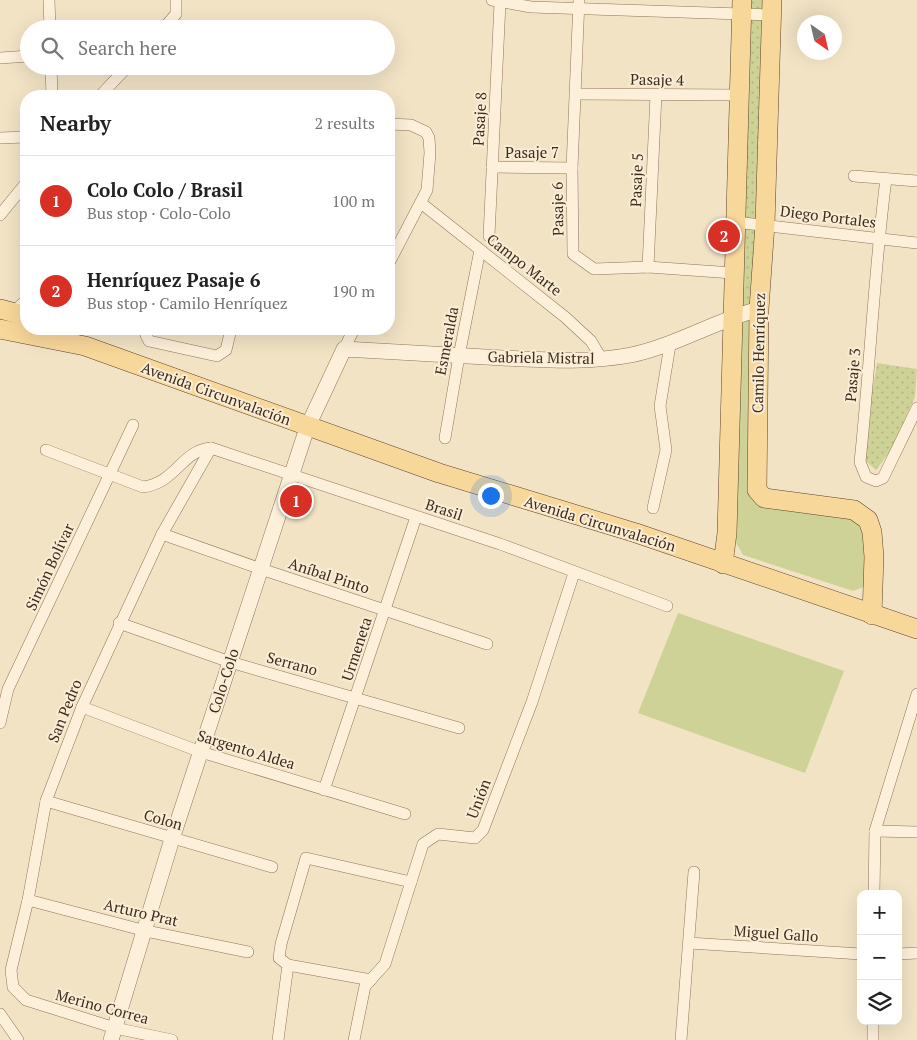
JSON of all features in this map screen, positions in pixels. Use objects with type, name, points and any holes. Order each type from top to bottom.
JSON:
[{"type":"main road","name":"Camilo Henríquez","points":[[724,564],[727,533],[742,6]]},
{"type":"main road","name":"Camilo Henríquez","points":[[772,7],[766,224],[759,309],[756,490],[764,498],[854,510],[868,520],[872,532],[874,557],[872,615]]},
{"type":"main road","name":"Avenida Circunvalación","points":[[0,329],[20,333]]},
{"type":"main road","name":"Avenida Circunvalación","points":[[30,335],[85,346],[307,428],[439,473],[636,533],[917,629]]},
{"type":"main road","name":"Avenida Circunvalación","points":[[68,335],[85,346]]},
{"type":"street","points":[[48,0],[49,20]]},
{"type":"street","points":[[171,20],[176,14],[176,0]]},
{"type":"street","points":[[496,2],[772,7]]},
{"type":"street","name":"Pasaje 8","points":[[489,236],[496,2]]},
{"type":"street","name":"Pasaje 6","points":[[579,4],[572,168],[573,254],[594,269],[648,267],[733,273]]},
{"type":"street","points":[[0,58],[20,57]]},
{"type":"street","points":[[51,75],[52,90]]},
{"type":"street","points":[[106,90],[120,75]]},
{"type":"street","name":"Pasaje 4","points":[[576,94],[738,95]]},
{"type":"street","name":"Pasaje 5","points":[[648,267],[656,95]]},
{"type":"street","points":[[395,125],[420,128],[426,132],[430,144],[427,190],[395,252]]},
{"type":"street","points":[[0,138],[20,137]]},
{"type":"street","name":"Pasaje 7","points":[[492,167],[572,168]]},
{"type":"street","points":[[854,176],[917,181]]},
{"type":"street","points":[[878,238],[886,178]]},
{"type":"street","points":[[0,215],[20,190]]},
{"type":"street","name":"Campo Marte","points":[[421,203],[585,334],[601,358]]},
{"type":"street","name":"Diego Portales","points":[[735,222],[766,224],[917,243]]},
{"type":"street","name":"Pasaje 3","points":[[878,238],[876,286],[860,462],[866,477],[876,481],[883,478],[917,408]]},
{"type":"street","name":"Esmeralda","points":[[445,438],[458,356],[480,250]]},
{"type":"street","name":"Gabriela Mistral","points":[[344,349],[562,361],[601,358],[630,355],[670,345],[733,316],[759,309]]},
{"type":"street","points":[[146,335],[149,341],[217,356],[226,350],[230,335]]},
{"type":"street","name":"Colo-Colo","points":[[113,1034],[146,931],[172,839],[307,428],[351,335]]},
{"type":"street","points":[[653,508],[666,450],[660,406],[670,345]]},
{"type":"street","name":"Simón Bolívar","points":[[0,724],[8,689],[133,426]]},
{"type":"street","points":[[46,450],[143,487],[156,485],[168,478],[201,449],[211,448]]},
{"type":"street","name":"Brasil","points":[[211,448],[500,544],[667,606]]},
{"type":"street","name":"San Pedro","points":[[26,1000],[13,986],[11,970],[28,900],[46,801],[82,707],[118,624],[162,534],[211,448]]},
{"type":"street","name":"Urmeneta","points":[[324,790],[357,697],[416,517]]},
{"type":"street","name":"Aníbal Pinto","points":[[162,534],[260,570],[487,644]]},
{"type":"street","name":"Unión","points":[[354,1040],[365,986],[385,964],[423,844],[438,834],[474,838],[483,830],[532,702],[574,573]]},
{"type":"street","name":"Serrano","points":[[118,624],[230,662],[357,697],[459,728]]},
{"type":"street","points":[[874,890],[875,831],[917,694]]},
{"type":"street","name":"Sargento Aldea","points":[[82,707],[201,752],[405,814]]},
{"type":"street","name":"Colon","points":[[46,801],[272,867]]},
{"type":"street","points":[[875,831],[917,832]]},
{"type":"street","points":[[278,1040],[284,961],[281,944],[306,858],[411,882]]},
{"type":"street","points":[[681,1040],[694,872]]},
{"type":"street","name":"Arturo Prat","points":[[28,900],[146,931],[248,952]]},
{"type":"street","name":"Miguel Gallo","points":[[689,943],[857,954]]},
{"type":"street","points":[[902,954],[917,953]]},
{"type":"street","points":[[284,961],[371,980]]},
{"type":"street","name":"Merino Correa","points":[[26,1000],[113,1034],[172,1040]]},
{"type":"street","points":[[0,1014],[18,1040]]},
{"type":"street","points":[[873,1025],[873,1040]]},
{"type":"green space","points":[[750,0],[766,0],[756,304],[738,308],[749,100]]},
{"type":"green space","points":[[757,312],[754,492],[866,521],[869,585],[853,591],[743,555],[730,532],[736,320]]},
{"type":"green space","points":[[877,363],[917,369],[915,397],[891,450],[876,470],[861,457]]},
{"type":"green space","points":[[678,613],[844,671],[805,773],[638,713]]},
{"type":"place","name":"Henríquez Pasaje 6","points":[[724,236]]},
{"type":"place","name":"Colo Colo / Brasil","points":[[296,501]]}]
